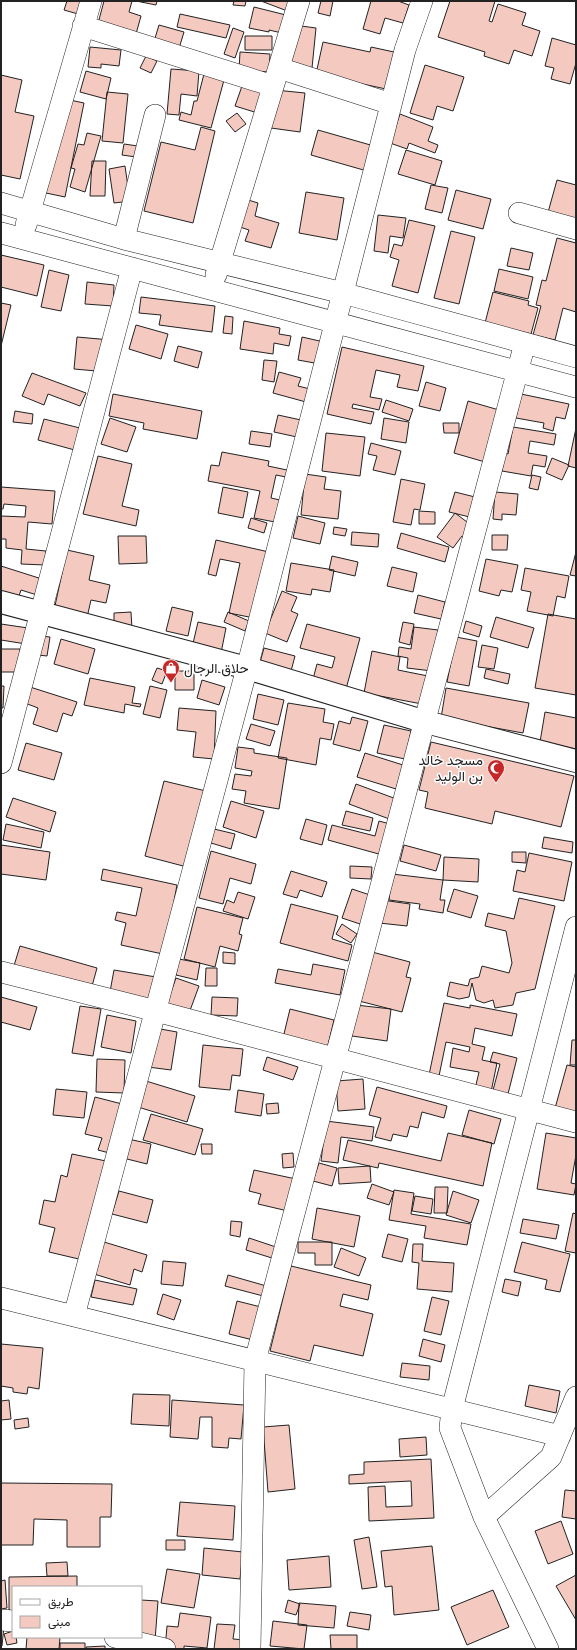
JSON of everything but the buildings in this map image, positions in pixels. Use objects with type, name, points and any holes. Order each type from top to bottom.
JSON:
[{"type":"main road","points":[[1,602],[247,668],[426,722],[576,761]]},
{"type":"street","points":[[21,238],[31,212],[91,1]]},
{"type":"street","points":[[212,289],[299,1]]},
{"type":"street","points":[[74,1316],[247,668],[405,50],[422,1]]},
{"type":"street","points":[[83,26],[276,77],[391,104]]},
{"type":"street","points":[[124,239],[155,115]]},
{"type":"street","points":[[1,202],[124,239],[343,293],[576,357]]},
{"type":"street","points":[[519,213],[576,229]]},
{"type":"street","points":[[1,233],[576,387]]},
{"type":"street","points":[[1,763],[132,268]]},
{"type":"street","points":[[254,1648],[255,1361],[426,722],[525,343]]},
{"type":"street","points":[[548,1649],[484,1516],[450,1428],[452,1409],[576,927]]},
{"type":"street","points":[[1,972],[156,1011],[576,1122]]},
{"type":"street","points":[[1,1298],[560,1436]]},
{"type":"street","points":[[484,1516],[551,1457],[576,1397]]},
{"type":"street","points":[[1,1620],[12,1621]]},
{"type":"street","points":[[119,1638],[165,1649]]},
{"type":"place","name":"حلاق الرجال","points":[[171,683]]},
{"type":"place","name":"مسجد خالد بن الوليد","points":[[496,783]]}]
